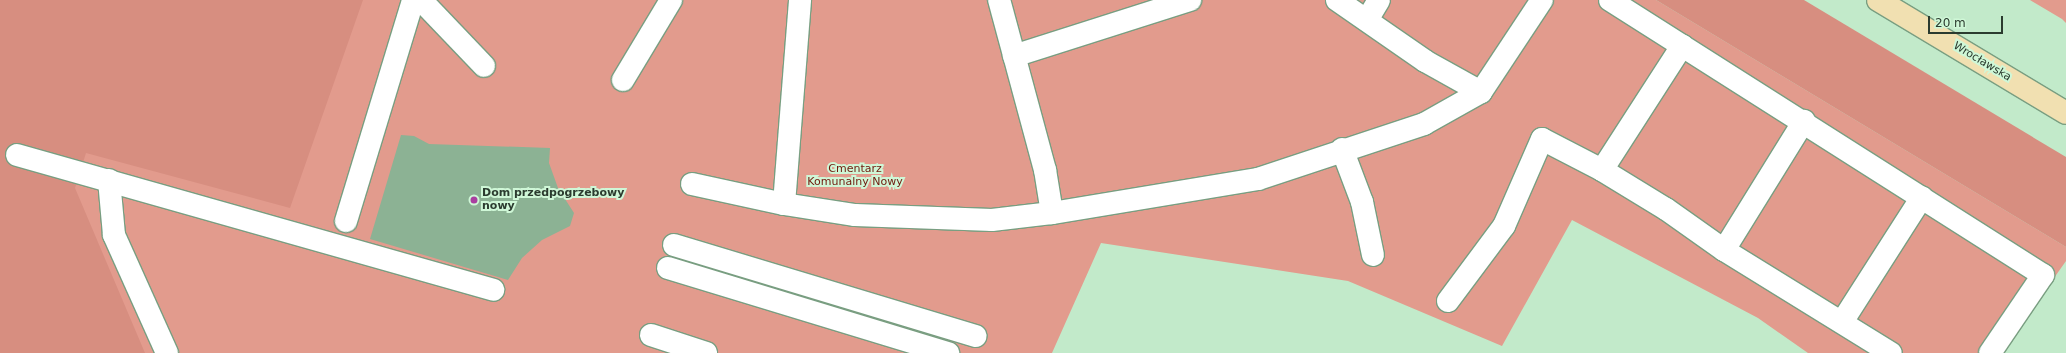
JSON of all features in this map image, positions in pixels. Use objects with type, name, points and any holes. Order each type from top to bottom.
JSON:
[{"type":"main road","name":"Wrocławska","points":[[1878,0],[2064,106]]},
{"type":"street","points":[[346,221],[413,0]]},
{"type":"street","points":[[421,0],[484,66]]},
{"type":"street","points":[[623,80],[671,0]]},
{"type":"street","points":[[784,204],[800,0]]},
{"type":"street","points":[[999,0],[1045,170],[1052,213]]},
{"type":"street","points":[[1014,56],[1190,0]]},
{"type":"street","points":[[1337,0],[1425,61],[1481,92]]},
{"type":"street","points":[[1367,20],[1380,0]]},
{"type":"street","points":[[692,184],[784,204],[855,215],[992,220],[1052,213],[1258,179],[1342,149],[1424,124],[1481,92],[1542,0]]},
{"type":"street","points":[[1610,0],[1804,121],[2043,275],[1990,353]]},
{"type":"street","points":[[1602,170],[1682,46]]},
{"type":"street","points":[[1724,250],[1804,121]]},
{"type":"street","points":[[1448,301],[1504,226],[1542,139],[1602,170],[1666,209],[1724,250],[1891,353]]},
{"type":"street","points":[[1342,149],[1362,202],[1373,255]]},
{"type":"street","points":[[17,155],[493,290]]},
{"type":"street","points":[[109,180],[114,235],[167,353]]},
{"type":"street","points":[[1842,322],[1922,197]]},
{"type":"street","points":[[674,245],[976,336]]},
{"type":"street","points":[[668,268],[948,353]]},
{"type":"street","points":[[651,335],[706,353]]},
{"type":"green space","name":"Cmentarz Komunalny Nowy","points":[[61,0],[1656,0],[2066,247],[2066,261],[2001,353],[1808,353],[1758,318],[1572,220],[1502,346],[1348,281],[1101,243],[1052,353],[0,353]]},
{"type":"green space","points":[[2030,0],[2066,0],[2066,23],[2062,19]]},
{"type":"shaded area","points":[[0,0],[363,0],[290,208],[86,153],[75,188],[145,353],[0,353]]},
{"type":"shaded area","points":[[1656,0],[1804,0],[2066,157],[2066,247]]},
{"type":"building","name":"Dom przedpogrzebowy nowy","points":[[401,135],[414,136],[429,144],[550,148],[549,163],[558,188],[574,213],[570,226],[542,240],[522,258],[508,280],[370,239]]},
{"type":"place","name":"Dom przedpogrzebowy nowy","points":[[474,200]]}]
